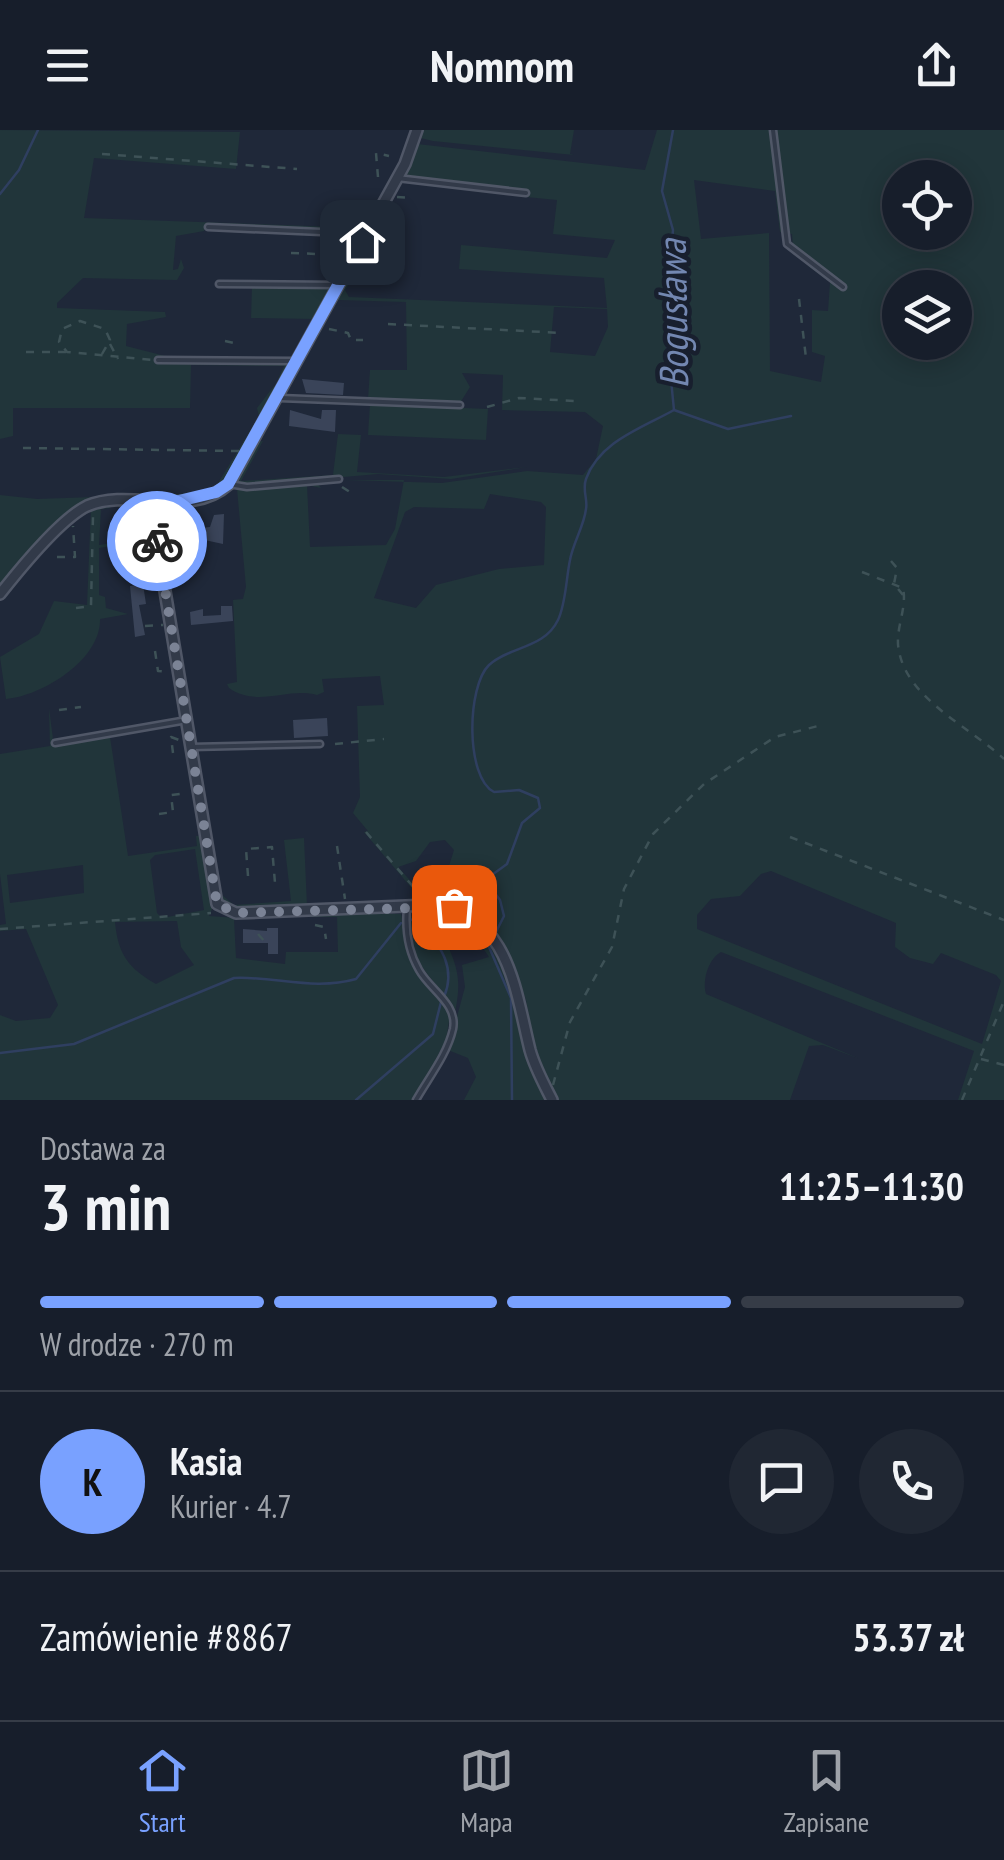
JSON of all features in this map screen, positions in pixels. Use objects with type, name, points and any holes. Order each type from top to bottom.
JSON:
[{"type":"street","points":[[0,594],[70,519],[94,504],[125,500],[162,505],[216,492],[228,484],[397,178],[417,130]]},
{"type":"street","points":[[162,505],[154,517],[155,531],[212,889],[222,909],[244,913],[430,905],[454,907],[470,915],[507,960],[521,1000],[534,1060],[551,1098]]},
{"type":"lane","points":[[773,130],[787,244],[842,286]]},
{"type":"lane","points":[[397,178],[526,192]]},
{"type":"lane","points":[[208,227],[366,234]]},
{"type":"lane","points":[[219,284],[338,285]]},
{"type":"lane","points":[[158,360],[296,361]]},
{"type":"lane","points":[[276,397],[460,406]]},
{"type":"lane","points":[[228,484],[248,487],[339,478]]},
{"type":"lane","points":[[55,743],[187,720]]},
{"type":"lane","points":[[188,745],[320,744]]},
{"type":"lane","points":[[407,908],[407,937],[416,966],[448,1004],[454,1020],[443,1055],[416,1100]]},
{"type":"path","points":[[368,151],[389,156]]},
{"type":"path","points":[[376,152],[378,176]]},
{"type":"path","points":[[102,154],[296,169]]},
{"type":"path","points":[[396,197],[410,198]]},
{"type":"path","points":[[306,246],[306,254]]},
{"type":"path","points":[[291,253],[345,255]]},
{"type":"path","points":[[799,298],[806,358]]},
{"type":"path","points":[[67,352],[59,335],[72,322],[99,325],[119,360]]},
{"type":"path","points":[[388,324],[562,333]]},
{"type":"path","points":[[329,330],[348,334],[351,340],[364,340]]},
{"type":"path","points":[[102,354],[110,340]]},
{"type":"path","points":[[225,342],[239,344]]},
{"type":"path","points":[[26,352],[158,360]]},
{"type":"path","points":[[487,407],[520,398],[575,401]]},
{"type":"path","points":[[23,448],[232,450],[244,455]]},
{"type":"path","points":[[342,486],[353,494]]},
{"type":"path","points":[[76,608],[91,606],[94,504]]},
{"type":"path","points":[[57,557],[75,557],[73,523]]},
{"type":"path","points":[[891,561],[897,568],[894,584]]},
{"type":"path","points":[[862,572],[903,588],[898,644],[907,672],[941,711],[1004,758]]},
{"type":"path","points":[[145,626],[164,625]]},
{"type":"path","points":[[154,651],[158,671],[169,672]]},
{"type":"path","points":[[59,710],[81,707]]},
{"type":"path","points":[[551,1098],[570,1022],[612,947],[624,889],[653,834],[704,784],[775,738],[822,724]]},
{"type":"path","points":[[174,752],[171,737],[188,745]]},
{"type":"path","points":[[334,744],[384,740]]},
{"type":"path","points":[[159,814],[173,812],[171,794],[190,792]]},
{"type":"path","points":[[366,832],[430,905]]},
{"type":"path","points":[[790,837],[1004,920]]},
{"type":"path","points":[[337,846],[346,904]]},
{"type":"path","points":[[248,876],[246,849],[272,847],[275,883]]},
{"type":"path","points":[[0,929],[86,920],[192,918],[222,909]]},
{"type":"path","points":[[316,924],[324,927],[326,939]]},
{"type":"path","points":[[266,934],[258,933],[266,943]]},
{"type":"path","points":[[962,1100],[1004,1001]]},
{"type":"path","points":[[980,1060],[988,1058],[1004,1065]]},
{"type":"green space","points":[[0,130],[240,132],[236,169],[94,158],[84,218],[337,227],[367,214],[391,182],[364,230],[206,224],[204,231],[176,236],[173,270],[178,269],[181,259],[184,268],[177,280],[83,278],[57,303],[57,308],[165,312],[166,317],[127,324],[126,346],[169,357],[169,363],[291,366],[282,381],[278,379],[284,366],[191,365],[190,408],[13,408],[13,436],[0,439]]},
{"type":"green space","points":[[420,130],[574,130],[570,154],[574,155],[433,141],[421,138]]},
{"type":"green space","points":[[657,130],[1004,130],[1004,1100],[958,1100],[974,1051],[721,952],[707,971],[706,994],[860,1059],[823,1045],[809,1046],[790,1100],[558,1100],[536,1056],[526,1000],[510,956],[467,909],[438,901],[454,850],[445,840],[430,842],[416,861],[398,867],[426,898],[418,903],[327,905],[403,903],[420,898],[364,832],[368,831],[353,813],[360,797],[357,706],[384,705],[380,676],[322,679],[324,692],[317,695],[262,697],[229,688],[227,684],[237,682],[233,600],[243,599],[246,587],[237,489],[317,483],[321,488],[307,485],[310,547],[386,545],[395,529],[404,482],[442,483],[527,471],[583,475],[596,459],[603,426],[585,412],[502,410],[503,375],[462,373],[470,387],[460,403],[285,396],[283,394],[297,375],[286,394],[368,399],[370,370],[407,370],[406,302],[338,300],[328,315],[367,246],[373,248],[345,290],[349,297],[607,308],[604,278],[459,269],[461,245],[607,258],[615,240],[553,234],[557,200],[516,196],[527,195],[526,189],[407,178],[404,174],[417,144],[645,170]],"holes":[[[694,180],[775,191],[780,232],[792,234],[793,246],[811,260],[808,266],[830,282],[828,311],[812,310],[812,352],[825,356],[821,382],[770,371],[769,233],[701,239]],[[554,307],[607,309],[608,327],[595,356],[550,352]],[[490,494],[541,502],[546,507],[544,565],[499,569],[436,585],[416,608],[374,598],[405,512],[414,507],[484,509]],[[771,871],[896,923],[895,947],[910,958],[933,964],[941,953],[996,975],[1001,981],[982,1044],[697,929],[697,915],[711,899],[740,896],[761,874]]]},
{"type":"green space","points":[[252,286],[333,289],[316,319],[251,318]]},
{"type":"green space","points":[[274,386],[277,388],[219,488],[68,512],[0,592],[0,495],[37,499],[181,494],[215,488],[259,416],[257,408]]},
{"type":"green space","points":[[370,404],[488,409],[486,440],[368,435]]},
{"type":"green space","points":[[338,434],[361,435],[357,472],[444,477],[527,467],[451,479],[378,474],[250,485],[235,482],[256,442],[263,441],[241,481],[333,475]]},
{"type":"green space","points":[[107,503],[110,508],[101,509],[99,545],[151,537],[149,515],[136,515],[135,508],[119,507],[121,503],[139,503],[151,513],[152,544],[151,540],[99,548],[99,595],[105,597],[106,608],[128,614],[100,619],[91,648],[67,673],[36,691],[6,699],[0,657],[39,634],[54,601],[87,605],[91,508]]},
{"type":"green space","points":[[49,708],[53,739],[78,735],[54,746],[110,737],[128,856],[197,846],[196,836],[201,836],[213,907],[209,916],[237,918],[236,958],[285,964],[286,952],[338,952],[337,917],[301,917],[302,912],[401,914],[415,968],[450,1015],[446,1040],[414,1100],[0,1100],[0,1015],[16,1021],[50,1018],[58,1005],[26,929],[0,931],[0,925],[6,924],[0,874],[0,754],[50,746]],"holes":[[[195,849],[204,910],[162,918],[157,913],[150,860],[155,855]],[[83,865],[84,893],[10,903],[7,875]],[[177,921],[181,947],[194,965],[156,984],[126,959],[115,922]]]},
{"type":"green space","points":[[304,838],[307,906],[236,910],[220,904],[213,879],[219,879],[222,895],[234,905],[291,901],[284,840]]},
{"type":"green space","points":[[423,908],[461,917],[425,931],[432,950],[447,944],[454,962],[458,977],[455,1012],[413,949],[409,918]]},
{"type":"green space","points":[[463,918],[489,940],[501,961],[527,1058],[546,1100],[464,1100],[476,1077],[468,1058],[448,1050],[465,987],[462,965],[489,957]]},
{"type":"building","points":[[302,379],[344,383],[343,395],[306,393]]},
{"type":"building","points":[[290,410],[321,419],[322,410],[336,410],[335,432],[289,426]]},
{"type":"building","points":[[224,514],[223,544],[200,539],[200,528],[210,527],[214,515]]},
{"type":"building","points":[[143,584],[146,604],[139,605],[145,635],[135,637],[130,586]]},
{"type":"building","points":[[221,606],[232,606],[233,621],[191,625],[190,612],[203,609],[203,616],[221,615]]},
{"type":"building","points":[[327,718],[328,736],[294,738],[293,720]]},
{"type":"building","points":[[278,928],[278,954],[268,954],[268,943],[243,943],[243,929]]},
{"type":"waterway","points":[[0,194],[19,170],[38,130]]},
{"type":"waterway","name":"Bogusława","points":[[495,934],[504,916],[500,900],[485,880],[507,864],[522,823],[540,808],[538,798],[519,790],[494,792],[485,783],[478,769],[472,731],[476,692],[489,665],[544,637],[558,620],[571,554],[585,515],[585,483],[592,466],[623,437],[674,410],[665,319],[673,230],[662,191],[673,130]]},
{"type":"waterway","points":[[674,410],[728,429],[791,416]]},
{"type":"waterway","points":[[445,901],[486,887]]},
{"type":"waterway","points":[[411,920],[437,910]]},
{"type":"waterway","points":[[417,916],[447,964],[444,997]]},
{"type":"waterway","points":[[0,1053],[74,1044],[234,978],[325,984],[356,979],[401,923]]},
{"type":"waterway","name":"Bogusława","points":[[489,947],[511,998],[512,1100]]},
{"type":"waterway","points":[[356,1100],[433,1034],[441,1002]]},
{"type":"way so far","points":[[157,541],[217,904],[236,913],[454,907]]},
{"type":"route","points":[[157,541],[154,517],[162,505],[204,496],[228,484],[362,242]]}]
